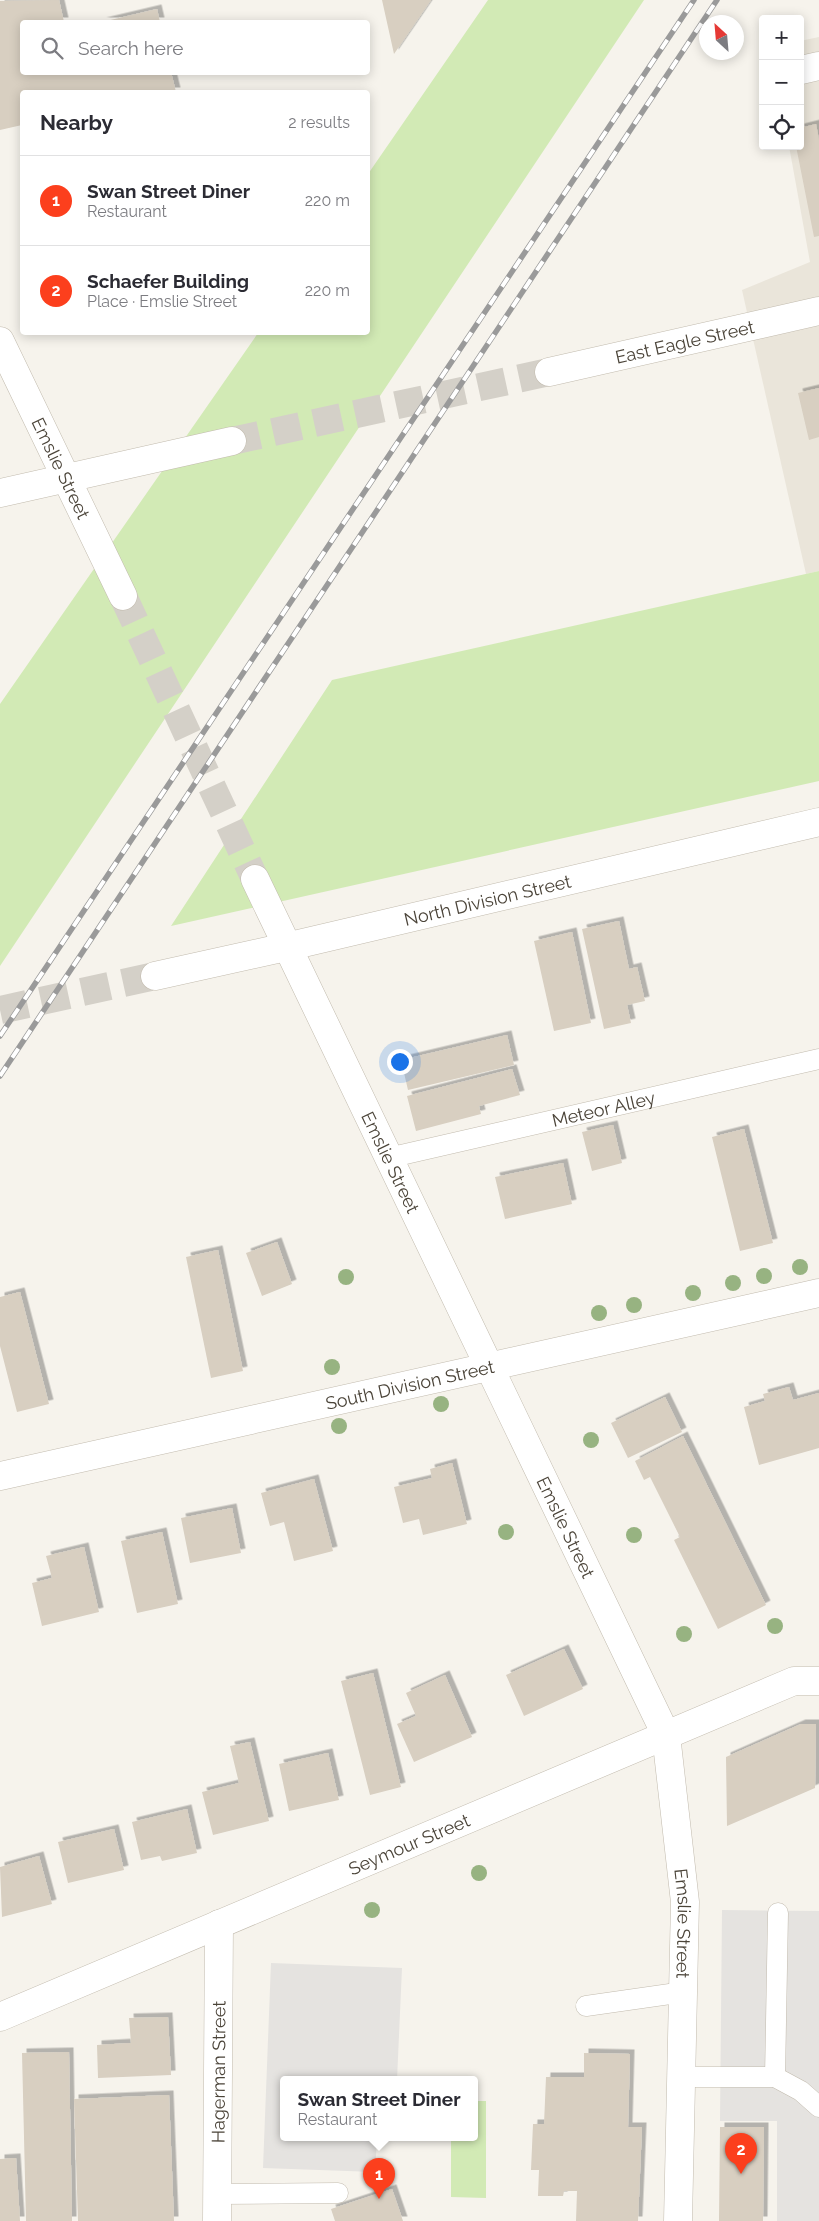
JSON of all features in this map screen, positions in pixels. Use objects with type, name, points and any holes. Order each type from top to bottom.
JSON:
[{"type":"street","name":"East Eagle Street","points":[[549,372],[819,311]]},
{"type":"street","name":"Emslie Street","points":[[0,341],[122,596]]},
{"type":"street","points":[[0,493],[232,441]]},
{"type":"street","name":"North Division Street","points":[[155,976],[819,822]]},
{"type":"street","name":"Emslie Street","points":[[255,879],[666,1735],[686,1902],[678,2221]]},
{"type":"street","name":"South Division Street","points":[[0,1476],[819,1293]]},
{"type":"street","name":"Seymour Street","points":[[0,2016],[794,1681],[819,1681]]},
{"type":"street","name":"Hagerman Street","points":[[217,2221],[219,1924]]},
{"type":"lane","name":"Meteor Alley","points":[[388,1158],[819,1059]]},
{"type":"lane","points":[[775,2077],[778,1913]]},
{"type":"lane","points":[[586,2006],[684,1992]]},
{"type":"lane","points":[[682,2077],[775,2077],[801,2091],[819,2107]]},
{"type":"lane","points":[[218,2194],[338,2193]]},
{"type":"shaded area","points":[[819,37],[819,571],[806,574],[742,290],[810,262],[790,150],[804,150],[804,40]]},
{"type":"shaded area","points":[[722,1910],[819,1911],[819,2221],[777,2221],[777,2121],[720,2121]]},
{"type":"shaded area","points":[[271,1963],[402,1968],[397,2076],[280,2076],[280,2141],[377,2141],[375,2172],[263,2168]]},
{"type":"green space","points":[[488,0],[644,0],[0,966],[0,704],[257,335],[370,335],[370,171]]},
{"type":"green space","points":[[819,571],[819,781],[171,926],[332,680]]},
{"type":"green space","points":[[478,2101],[486,2101],[486,2198],[451,2197],[451,2141],[478,2141]]},
{"type":"building","points":[[59,0],[64,20],[20,20],[20,75],[172,75],[176,90],[20,90],[20,125],[0,130],[0,1]]},
{"type":"building","points":[[382,0],[431,0],[394,54]]},
{"type":"building","points":[[157,9],[160,20],[110,20]]},
{"type":"building","points":[[816,124],[819,140],[819,236],[814,237],[797,150],[804,150],[804,127]]},
{"type":"building","points":[[819,388],[819,437],[809,440],[798,393]]},
{"type":"building","points":[[619,921],[629,969],[637,967],[645,1001],[627,1005],[631,1023],[604,1029],[582,929]]},
{"type":"building","points":[[572,932],[591,1023],[554,1031],[534,941]]},
{"type":"building","points":[[507,1035],[514,1065],[408,1090],[401,1060]]},
{"type":"building","points":[[512,1069],[520,1095],[479,1106],[481,1114],[416,1131],[407,1096]]},
{"type":"building","points":[[613,1125],[622,1163],[592,1171],[582,1132]]},
{"type":"building","points":[[744,1129],[773,1243],[740,1251],[712,1137]]},
{"type":"building","points":[[563,1163],[572,1204],[505,1219],[495,1177]]},
{"type":"building","points":[[277,1242],[292,1284],[262,1296],[246,1253]]},
{"type":"building","points":[[218,1250],[243,1371],[211,1378],[186,1257]]},
{"type":"building","points":[[20,1292],[49,1404],[17,1412],[0,1346],[0,1297]]},
{"type":"building","points":[[789,1387],[793,1400],[819,1393],[819,1448],[759,1465],[744,1407],[765,1401],[763,1394]]},
{"type":"building","points":[[665,1397],[682,1432],[628,1458],[611,1423]]},
{"type":"building","points":[[683,1436],[766,1605],[718,1629],[674,1540],[680,1537],[650,1477],[644,1480],[635,1461]]},
{"type":"building","points":[[452,1463],[467,1524],[423,1535],[419,1519],[403,1523],[394,1487],[432,1478],[430,1469]]},
{"type":"building","points":[[314,1479],[333,1551],[294,1561],[284,1522],[270,1526],[261,1493]]},
{"type":"building","points":[[232,1508],[241,1553],[190,1563],[181,1518]]},
{"type":"building","points":[[162,1532],[178,1604],[137,1613],[121,1541]]},
{"type":"building","points":[[84,1547],[99,1612],[42,1626],[32,1583],[52,1578],[46,1556]]},
{"type":"building","points":[[564,1649],[583,1689],[524,1716],[506,1675]]},
{"type":"building","points":[[373,1673],[401,1787],[370,1795],[341,1681]]},
{"type":"building","points":[[445,1675],[472,1737],[414,1762],[397,1724],[416,1716],[406,1693]]},
{"type":"building","points":[[801,1724],[816,1724],[815,1788],[727,1826],[726,1757]]},
{"type":"building","points":[[250,1742],[269,1821],[213,1835],[202,1792],[239,1783],[230,1746]]},
{"type":"building","points":[[328,1753],[339,1800],[289,1811],[279,1764]]},
{"type":"building","points":[[187,1809],[197,1853],[162,1861],[160,1856],[141,1860],[132,1822]]},
{"type":"building","points":[[114,1829],[124,1870],[68,1883],[58,1842]]},
{"type":"building","points":[[39,1856],[52,1904],[2,1917],[0,1867]]},
{"type":"building","points":[[168,2017],[171,2075],[98,2078],[97,2045],[131,2043],[129,2018]]},
{"type":"building","points":[[69,2052],[72,2221],[26,2221],[22,2053]]},
{"type":"building","points":[[584,2053],[630,2054],[628,2127],[642,2127],[638,2221],[576,2221],[577,2191],[564,2191],[563,2196],[538,2196],[539,2170],[531,2170],[533,2124],[544,2124],[546,2077],[584,2077]]},
{"type":"building","points":[[169,2095],[174,2221],[78,2221],[74,2099]]},
{"type":"building","points":[[720,2127],[764,2127],[763,2221],[719,2221]]},
{"type":"building","points":[[16,2158],[20,2221],[0,2221],[0,2159]]},
{"type":"building","points":[[392,2189],[403,2221],[335,2221],[331,2209]]},
{"type":"tunnel","points":[[232,441],[549,372]]},
{"type":"tunnel","points":[[123,596],[255,879]]},
{"type":"tunnel","points":[[0,1010],[155,976]]},
{"type":"railway","points":[[0,1036],[694,0]]},
{"type":"railway","points":[[0,1076],[717,0]]},
{"type":"place","name":"Schaefer Building","points":[[741,2174]]},
{"type":"place","name":"Swan Street Diner","points":[[379,2199]]}]
